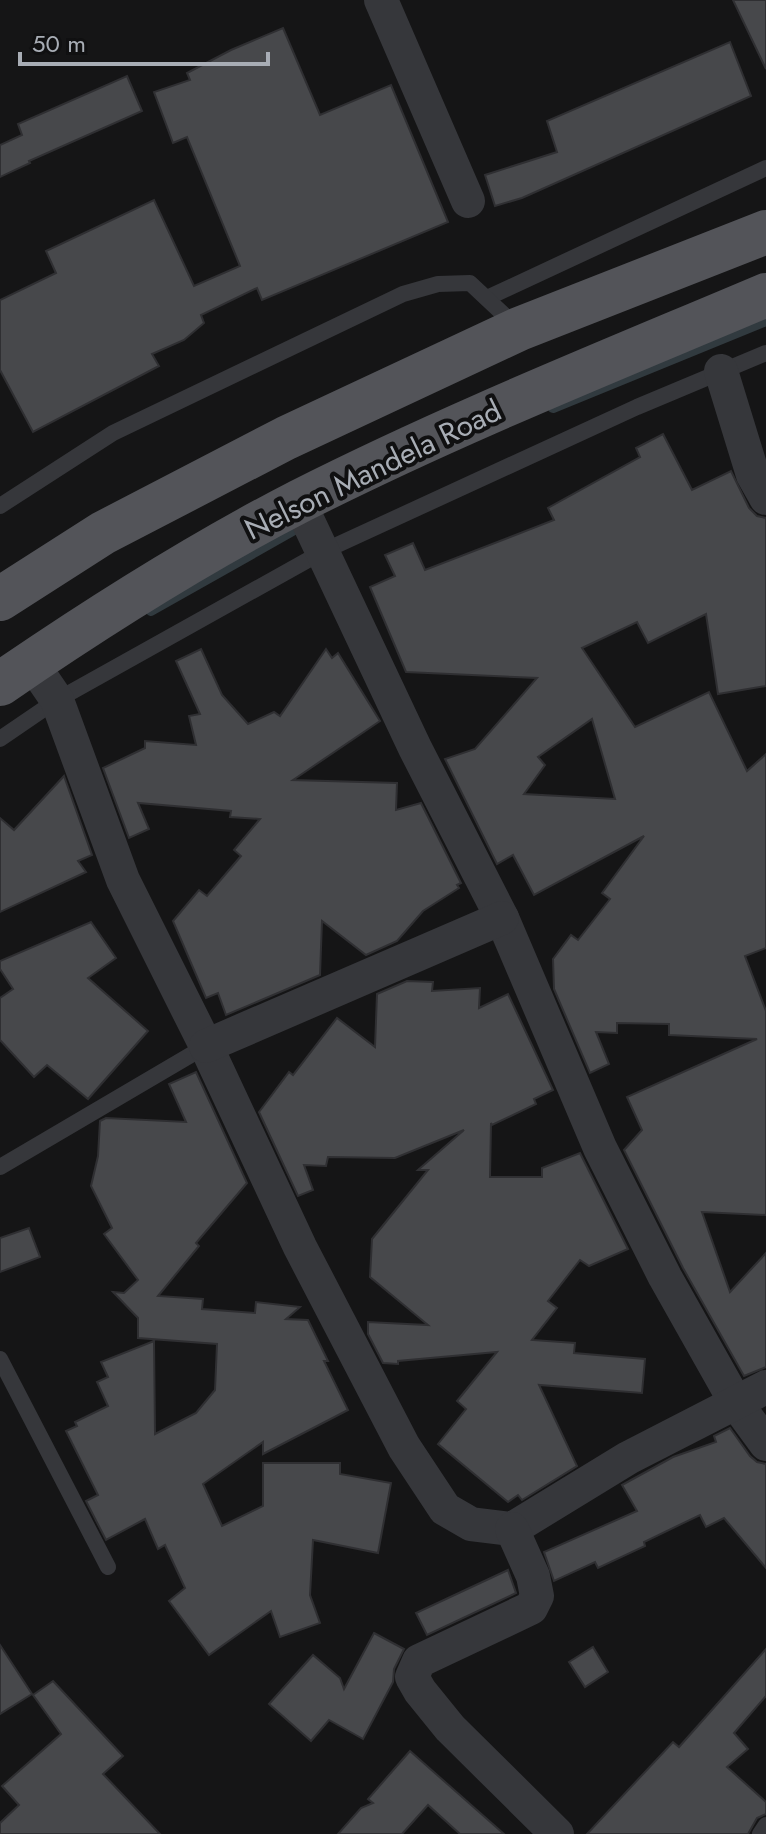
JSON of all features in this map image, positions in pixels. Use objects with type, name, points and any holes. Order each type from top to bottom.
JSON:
[{"type":"main road","points":[[0,599],[103,533],[286,438],[519,329],[766,232]]},
{"type":"main road","name":"Nelson Mandela Road","points":[[16,673],[161,580],[299,502],[501,406],[766,295]]},
{"type":"street","points":[[381,0],[468,201]]},
{"type":"street","points":[[721,371],[753,475],[766,498]]},
{"type":"street","points":[[299,502],[415,748],[502,918],[600,1148],[665,1277],[736,1403],[766,1444]]},
{"type":"street","points":[[16,673],[57,700],[123,880],[206,1046],[300,1247],[404,1447],[445,1509],[471,1524],[512,1529],[628,1458],[766,1387]]},
{"type":"street","points":[[206,1046],[502,918]]},
{"type":"street","points":[[512,1529],[533,1576],[537,1596],[531,1608],[419,1661],[412,1677],[450,1728],[557,1834]]},
{"type":"lane","points":[[487,298],[766,168]]},
{"type":"lane","points":[[0,506],[113,433],[403,294],[438,284],[470,283],[519,329]]},
{"type":"lane","points":[[0,739],[57,700],[324,551],[623,414],[766,353]]},
{"type":"lane","points":[[0,1167],[206,1046]]},
{"type":"lane","points":[[0,1359],[108,1567]]},
{"type":"lane","points":[[760,1834],[766,1825]]},
{"type":"building","points":[[733,0],[766,0],[766,69]]},
{"type":"building","points":[[283,28],[320,115],[391,85],[448,222],[262,300],[257,288],[201,315],[204,323],[184,340],[152,354],[159,366],[33,432],[0,370],[0,300],[56,273],[46,251],[154,200],[194,286],[240,266],[187,137],[173,143],[154,92],[190,80],[187,73]]},
{"type":"building","points":[[730,42],[751,96],[522,198],[495,206],[485,175],[557,152],[547,121]]},
{"type":"building","points":[[127,76],[142,111],[0,177],[0,145],[22,135],[18,124]]},
{"type":"building","points":[[663,434],[692,490],[731,471],[749,508],[757,516],[766,518],[766,686],[718,694],[706,614],[648,643],[637,622],[582,648],[635,727],[709,692],[747,771],[766,754],[766,948],[745,956],[766,1011],[766,1215],[702,1212],[730,1292],[766,1253],[766,1367],[744,1376],[683,1268],[624,1150],[642,1130],[627,1097],[757,1039],[669,1035],[669,1024],[617,1023],[617,1033],[596,1032],[609,1064],[590,1073],[554,989],[553,959],[571,935],[578,940],[610,899],[602,893],[644,836],[534,895],[513,855],[497,864],[445,759],[475,749],[537,678],[406,672],[370,587],[395,576],[385,555],[413,543],[425,570],[554,520],[548,508],[640,457],[636,448]],"holes":[[[592,719],[615,799],[524,794],[545,765],[538,757]]]},
{"type":"building","points":[[201,649],[222,695],[248,724],[274,712],[280,716],[326,649],[332,658],[338,653],[380,721],[293,780],[397,783],[396,810],[421,803],[461,883],[457,885],[459,888],[423,911],[397,941],[366,955],[322,921],[320,975],[226,1015],[218,993],[206,998],[173,921],[199,890],[207,896],[241,856],[234,850],[260,819],[230,817],[231,811],[138,803],[149,829],[129,838],[103,768],[145,748],[145,741],[196,745],[189,716],[200,714],[176,661]]},
{"type":"building","points":[[64,776],[92,855],[78,861],[86,872],[0,912],[0,818],[14,830]]},
{"type":"building","points":[[91,922],[116,958],[88,978],[148,1031],[88,1099],[47,1065],[34,1077],[0,1040],[0,998],[13,989],[0,969],[0,961]]},
{"type":"building","points":[[407,981],[433,982],[432,991],[480,988],[479,1008],[508,994],[553,1090],[534,1099],[536,1104],[491,1123],[490,1177],[542,1177],[542,1168],[580,1153],[628,1249],[589,1266],[580,1260],[548,1301],[557,1308],[532,1340],[575,1343],[574,1353],[645,1359],[642,1393],[539,1385],[577,1466],[522,1500],[518,1495],[508,1502],[438,1444],[466,1409],[457,1401],[497,1352],[398,1361],[398,1364],[383,1363],[368,1334],[368,1322],[428,1325],[370,1277],[372,1239],[428,1170],[418,1170],[464,1130],[395,1158],[328,1157],[326,1166],[304,1165],[313,1190],[298,1196],[259,1112],[289,1072],[293,1075],[337,1018],[375,1047],[377,994]]},
{"type":"building","points":[[196,1072],[247,1183],[196,1243],[199,1246],[158,1296],[203,1299],[202,1309],[255,1313],[256,1302],[300,1307],[286,1319],[308,1320],[348,1410],[263,1454],[263,1442],[203,1484],[222,1526],[263,1506],[263,1463],[340,1463],[340,1474],[391,1483],[378,1553],[313,1540],[310,1595],[320,1623],[280,1637],[271,1611],[209,1655],[169,1601],[185,1588],[165,1545],[158,1549],[145,1519],[106,1540],[86,1501],[98,1495],[66,1431],[77,1426],[75,1422],[108,1406],[97,1382],[108,1377],[101,1362],[154,1341],[155,1434],[196,1413],[215,1390],[217,1344],[138,1338],[138,1318],[113,1292],[124,1293],[138,1280],[104,1234],[112,1228],[91,1186],[98,1156],[100,1121],[106,1118],[186,1122],[169,1084]]},
{"type":"building","points":[[29,1228],[40,1257],[0,1272],[0,1238]]},
{"type":"building","points":[[730,1428],[750,1456],[766,1464],[766,1568],[724,1518],[706,1527],[700,1515],[598,1568],[595,1562],[554,1581],[544,1552],[637,1511],[622,1485],[673,1457],[716,1442],[714,1436]]},
{"type":"building","points":[[508,1570],[516,1593],[427,1635],[416,1613]]},
{"type":"building","points":[[374,1633],[404,1649],[394,1669],[393,1682],[363,1739],[329,1720],[311,1741],[269,1704],[313,1655],[340,1678],[344,1689]]},
{"type":"building","points":[[0,1645],[32,1694],[0,1714]]},
{"type":"building","points":[[593,1647],[608,1672],[585,1687],[569,1662]]},
{"type":"building","points":[[766,1649],[766,1696],[734,1733],[748,1749],[727,1767],[766,1802],[766,1814],[757,1818],[748,1834],[587,1834],[673,1742],[679,1747]]},
{"type":"building","points":[[53,1681],[123,1756],[103,1774],[160,1834],[0,1834],[0,1823],[19,1805],[2,1786],[61,1734],[33,1695]]},
{"type":"building","points":[[410,1751],[504,1834],[460,1834],[428,1805],[402,1834],[338,1834],[361,1808],[373,1803],[368,1799]]},
{"type":"waterway","points":[[553,408],[766,321]]},
{"type":"waterway","points":[[151,611],[305,524]]}]
